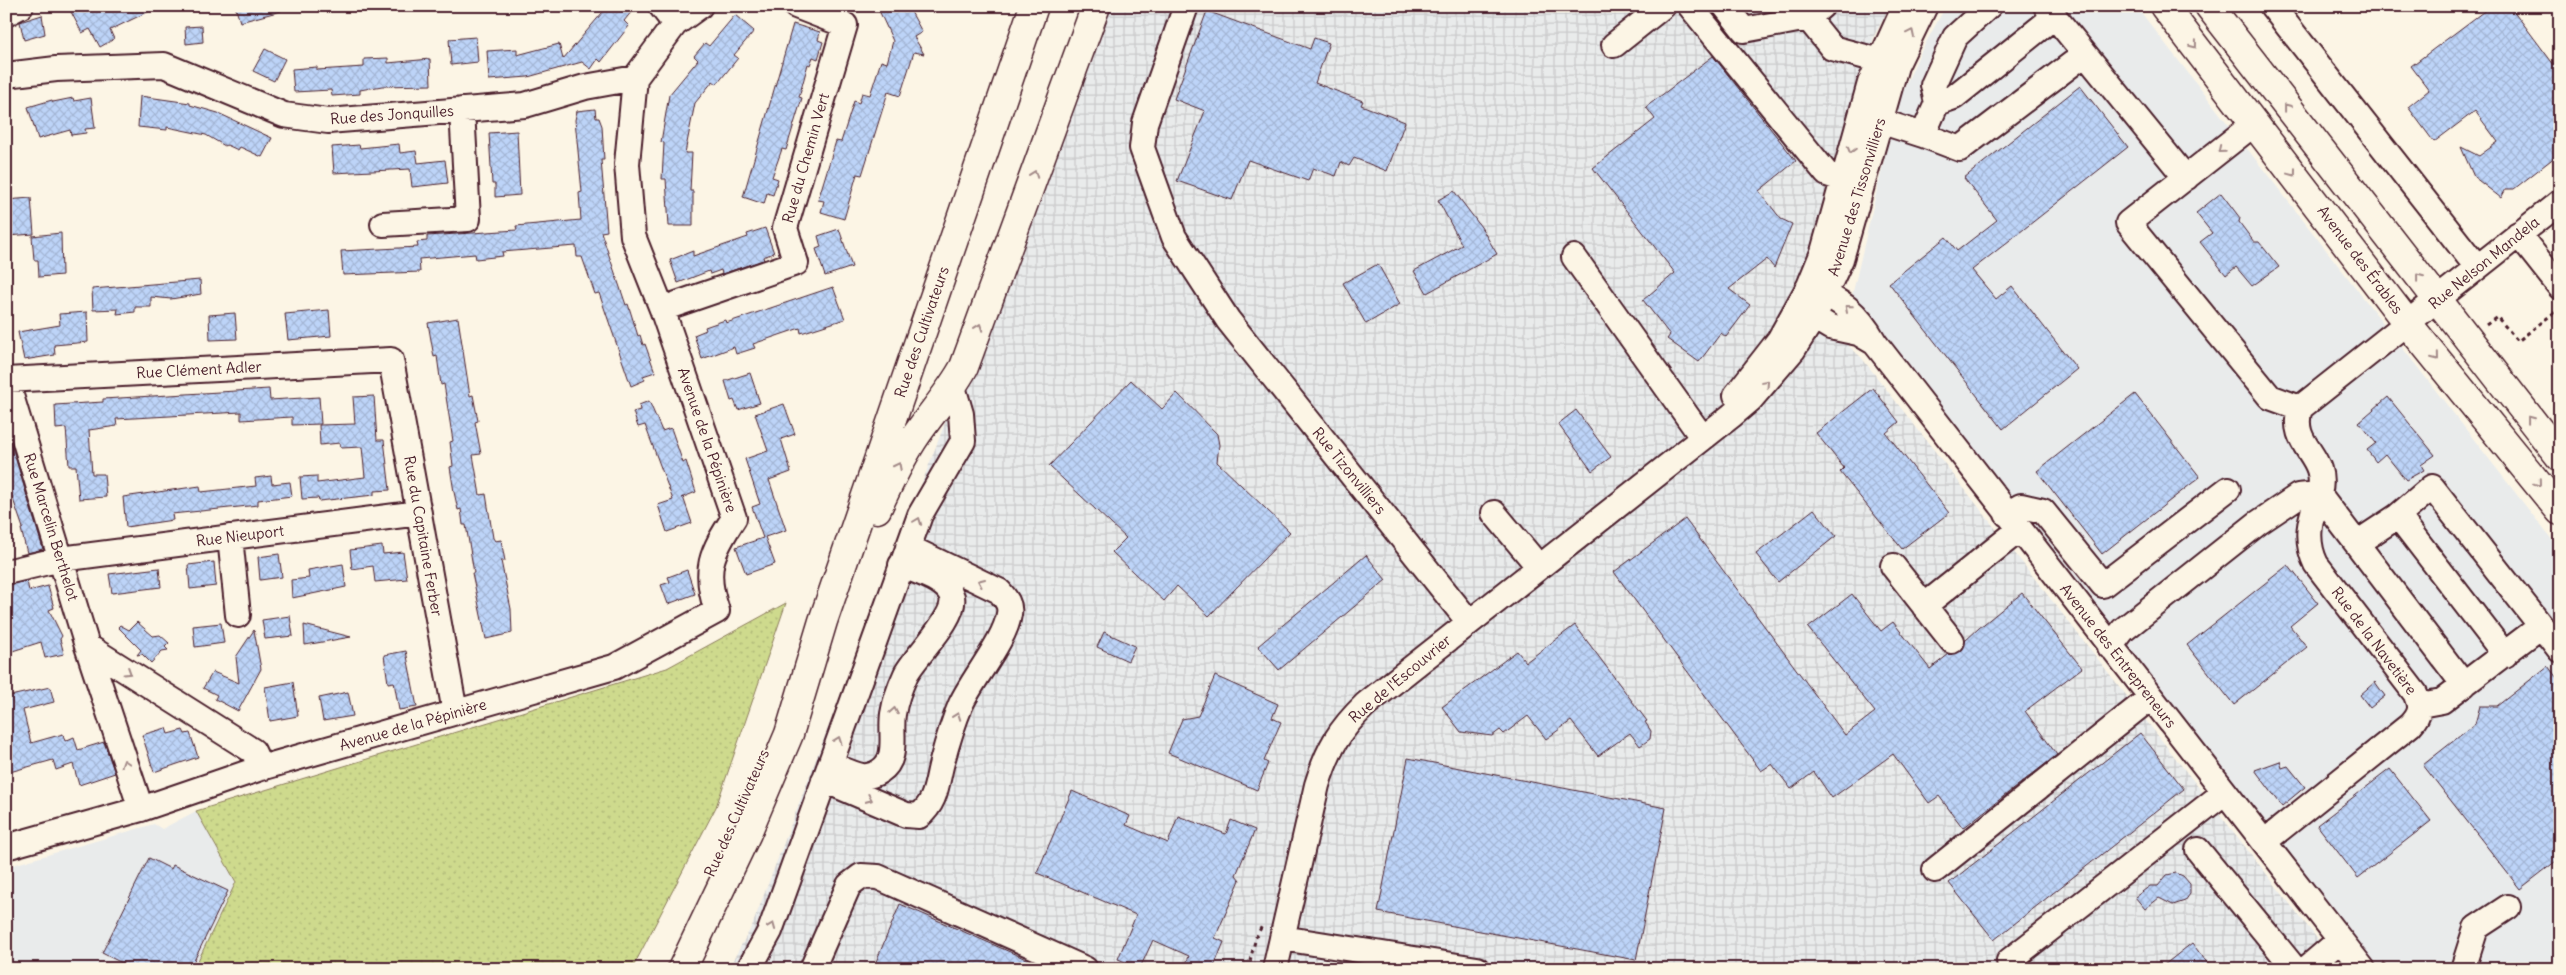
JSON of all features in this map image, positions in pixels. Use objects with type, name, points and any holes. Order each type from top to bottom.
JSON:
[{"type":"main road","points":[[908,371],[1023,6]]},
{"type":"main road","name":"Rue des Cultivateurs","points":[[682,969],[747,834],[789,734],[811,657],[1034,6]]},
{"type":"main road","points":[[824,621],[900,462],[927,420],[953,387],[964,367],[1096,6]]},
{"type":"main road","name":"Avenue des Érables","points":[[2164,6],[2408,324],[2560,511]]},
{"type":"main road","points":[[2209,6],[2560,457]]},
{"type":"main road","name":"Rue des Cultivateurs","points":[[663,969],[726,840],[775,725],[811,657]]},
{"type":"street","points":[[6,14],[21,6]]},
{"type":"street","points":[[635,78],[668,15],[700,6]]},
{"type":"street","name":"Rue du Chemin Vert","points":[[662,309],[796,262],[785,228],[845,25],[796,6]]},
{"type":"street","name":"Rue Tizonvilliers","points":[[1186,6],[1144,123],[1142,148],[1174,238],[1228,320],[1469,622]]},
{"type":"street","points":[[1614,45],[1662,6]]},
{"type":"street","points":[[1690,6],[1828,174],[1852,183]]},
{"type":"street","points":[[1725,6],[1744,30],[1815,12],[1832,48],[1887,63]]},
{"type":"street","name":"Avenue des Tissonvilliers","points":[[1656,474],[1702,437],[1779,340],[1806,313],[1818,290],[1823,252],[1852,183],[1905,6]]},
{"type":"street","name":"Avenue des Tissonvilliers","points":[[1887,63],[1925,6]]},
{"type":"street","points":[[1922,135],[1937,103],[1934,85],[1955,37],[1990,6]]},
{"type":"street","points":[[2272,6],[2477,267]]},
{"type":"street","points":[[1937,103],[1954,97],[2051,11],[2186,178]]},
{"type":"street","points":[[1870,118],[1960,149],[2086,54]]},
{"type":"street","name":"Rue des Jonquilles","points":[[6,75],[56,69],[164,65],[284,115],[328,121],[525,105],[585,87],[635,78]]},
{"type":"street","name":"Avenue de la Pépinière","points":[[6,846],[141,809],[261,768],[614,667],[717,612],[712,599],[709,568],[716,545],[734,518],[662,309],[633,236],[627,164],[635,78]]},
{"type":"street","points":[[383,224],[468,219],[462,110]]},
{"type":"street","points":[[2255,123],[2128,223],[2270,397],[2300,408],[2408,324]]},
{"type":"street","name":"Rue Nelson Mandela","points":[[2408,324],[2518,234],[2557,211]]},
{"type":"street","points":[[2518,234],[2560,287]]},
{"type":"street","points":[[1574,257],[1702,437]]},
{"type":"street","name":"Avenue des Entrepreneurs","points":[[1818,290],[1848,307],[2013,522],[2363,969]]},
{"type":"street","points":[[1806,313],[1830,327],[1858,334],[1875,342]]},
{"type":"street","name":"Rue du Capitaine Ferber","points":[[391,360],[455,712]]},
{"type":"street","name":"Rue Clément Adler","points":[[6,379],[391,360]]},
{"type":"street","name":"Rue Marcelin Berthelot","points":[[6,379],[87,646],[141,809]]},
{"type":"street","points":[[749,969],[770,931],[920,515],[963,441],[961,414],[953,387]]},
{"type":"street","name":"Rue de la Navetière","points":[[2264,842],[2410,725],[2416,718],[2420,706],[2416,692],[2313,558],[2308,533],[2323,481],[2320,467],[2298,433],[2296,419],[2300,408]]},
{"type":"street","name":"Rue de l'Escouvrier","points":[[1275,969],[1317,785],[1334,740],[1366,704],[1656,474]]},
{"type":"street","points":[[2357,544],[2398,516],[2432,487],[2560,650]]},
{"type":"street","points":[[1924,606],[2013,522],[2021,506],[2043,511],[2103,585],[2228,489]]},
{"type":"street","points":[[2110,646],[2122,630],[2258,522],[2298,496],[2319,494],[2464,685]]},
{"type":"street","name":"Rue Nieuport","points":[[6,572],[61,559],[419,513]]},
{"type":"street","points":[[1494,513],[1539,567]]},
{"type":"street","points":[[2398,516],[2505,655]]},
{"type":"street","points":[[230,537],[238,615]]},
{"type":"street","points":[[827,772],[906,815],[919,816],[929,808],[935,796],[942,762],[961,704],[977,672],[1004,630],[1010,613],[1008,600],[999,591],[905,556]]},
{"type":"street","points":[[827,772],[864,776],[876,774],[887,766],[891,758],[896,698],[907,673],[949,613],[953,599],[949,590],[905,556]]},
{"type":"street","points":[[1892,566],[1952,641]]},
{"type":"street","points":[[2420,706],[2442,701],[2541,626]]},
{"type":"street","points":[[87,646],[253,751],[261,768]]},
{"type":"street","points":[[1935,870],[2150,698]]},
{"type":"street","points":[[2009,961],[2225,792]]},
{"type":"street","points":[[2198,850],[2295,969]]},
{"type":"street","points":[[812,969],[849,885],[861,876],[878,877],[1085,969]]},
{"type":"street","points":[[2463,969],[2476,928],[2508,907]]},
{"type":"street","points":[[1282,938],[1477,969]]},
{"type":"street","points":[[2306,969],[2340,940]]},
{"type":"path","points":[[2467,339],[2497,317],[2518,341],[2560,308]]},
{"type":"shaded area","points":[[1105,6],[1890,6],[1874,36],[1825,215],[1793,296],[1861,357],[2341,969],[728,969],[752,926]]},
{"type":"shaded area","points":[[1946,6],[2136,6],[2560,550],[2560,969],[2376,969],[1858,308],[1852,296],[1897,105],[1919,55]]},
{"type":"shaded area","points":[[196,811],[236,882],[194,969],[6,969],[6,867],[154,824],[162,829]]},
{"type":"green space","points":[[786,603],[716,807],[632,969],[194,969],[236,882],[196,811],[667,668]]},
{"type":"building","points":[[68,6],[160,6],[110,30],[114,39],[100,47],[90,29],[82,33]]},
{"type":"building","points":[[235,6],[281,6],[281,11],[240,22]]},
{"type":"building","points":[[608,6],[636,6],[624,21],[629,26],[601,62],[598,59],[591,69],[582,62],[528,77],[489,80],[487,51],[517,49],[517,55],[559,44],[563,59]]},
{"type":"building","points":[[877,6],[908,6],[922,32],[914,37],[924,54],[914,52],[900,96],[888,92],[862,175],[857,174],[844,219],[821,212],[824,201],[818,200],[836,141],[841,142],[854,101],[859,103],[862,93],[870,95],[881,61],[887,63],[893,41]]},
{"type":"building","points":[[2491,6],[2510,6],[2560,73],[2560,153],[2514,189],[2506,189],[2501,198],[2474,177],[2461,147],[2479,156],[2498,142],[2475,111],[2434,142],[2408,107],[2429,90],[2411,66]]},
{"type":"building","points":[[1207,11],[1310,49],[1314,38],[1329,43],[1315,83],[1363,101],[1361,105],[1405,122],[1387,171],[1354,158],[1349,166],[1341,162],[1336,176],[1313,168],[1308,181],[1248,160],[1232,200],[1177,181],[1205,111],[1174,99]]},
{"type":"building","points":[[42,15],[45,34],[24,40],[20,22]]},
{"type":"building","points":[[735,15],[754,31],[734,55],[738,58],[717,84],[713,81],[695,103],[685,153],[692,153],[690,191],[693,191],[693,226],[669,226],[666,179],[662,179],[664,143],[661,142],[669,95],[698,60],[694,56],[705,43],[709,46]]},
{"type":"building","points":[[793,24],[820,32],[818,40],[823,42],[818,59],[813,57],[810,65],[808,64],[799,97],[802,98],[786,150],[782,149],[772,177],[778,179],[773,195],[767,193],[764,204],[743,197]]},
{"type":"building","points":[[202,26],[203,42],[186,44],[185,27]]},
{"type":"building","points":[[476,37],[478,62],[451,65],[449,39]]},
{"type":"building","points":[[265,49],[285,59],[274,81],[253,71]]},
{"type":"building","points":[[1713,56],[1796,161],[1759,191],[1781,219],[1792,224],[1774,268],[1767,259],[1729,289],[1750,305],[1726,337],[1721,333],[1699,362],[1667,339],[1670,335],[1643,300],[1675,273],[1593,168],[1655,119],[1646,107]]},
{"type":"building","points":[[388,58],[388,63],[430,59],[431,85],[382,86],[360,90],[360,94],[332,96],[331,90],[294,92],[292,69],[317,67],[317,70],[364,67],[364,59]]},
{"type":"building","points":[[2080,86],[2128,147],[1972,270],[1996,299],[2012,286],[2077,369],[2003,429],[1889,283],[1946,237],[1957,251],[1997,220],[1964,178]]},
{"type":"building","points":[[140,96],[190,103],[190,105],[218,113],[272,138],[262,157],[240,147],[238,150],[227,145],[225,146],[206,135],[167,127],[167,130],[138,127]]},
{"type":"building","points":[[73,98],[74,101],[91,98],[95,128],[85,129],[86,133],[71,135],[70,130],[38,139],[28,107],[52,100],[53,102]]},
{"type":"building","points":[[595,109],[596,118],[599,118],[602,126],[604,160],[601,160],[607,231],[601,232],[626,305],[628,304],[638,336],[640,335],[643,345],[645,344],[655,372],[643,376],[645,380],[631,386],[599,293],[595,294],[582,257],[577,257],[576,246],[502,252],[503,256],[476,259],[475,254],[419,259],[420,272],[343,275],[341,251],[418,247],[417,242],[427,241],[427,236],[517,230],[516,226],[581,220],[579,193],[582,192],[575,120],[577,111]]},
{"type":"building","points":[[517,131],[520,195],[495,197],[495,184],[492,184],[489,133]]},
{"type":"building","points":[[399,144],[400,153],[416,151],[418,163],[445,160],[448,183],[412,187],[410,169],[334,173],[332,147],[359,145],[360,148]]},
{"type":"building","points":[[1454,191],[1481,227],[1497,254],[1427,293],[1414,271],[1462,245],[1438,200]]},
{"type":"building","points":[[2221,193],[2240,218],[2239,222],[2254,242],[2259,242],[2279,267],[2252,286],[2236,267],[2226,275],[2200,242],[2212,233],[2196,213]]},
{"type":"building","points":[[31,198],[34,234],[7,236],[6,200]]},
{"type":"building","points":[[765,228],[774,253],[763,257],[764,260],[722,274],[721,270],[710,274],[709,271],[678,283],[670,260],[693,251],[693,256],[748,237],[747,234]]},
{"type":"building","points":[[839,229],[852,267],[825,276],[816,249],[821,247],[818,236]]},
{"type":"building","points":[[61,233],[62,275],[39,277],[38,260],[34,260],[32,236]]},
{"type":"building","points":[[1378,264],[1400,304],[1366,324],[1343,283]]},
{"type":"building","points":[[200,280],[201,294],[171,299],[151,297],[151,307],[135,307],[135,312],[117,314],[118,309],[93,310],[92,289]]},
{"type":"building","points":[[833,287],[845,319],[801,333],[800,328],[753,344],[755,348],[736,354],[734,347],[702,359],[694,335],[706,330],[705,327],[725,320],[726,323]]},
{"type":"building","points":[[329,310],[331,336],[288,340],[285,314]]},
{"type":"building","points":[[87,312],[88,342],[54,345],[55,355],[24,360],[18,332],[60,325],[59,314]]},
{"type":"building","points":[[235,313],[237,339],[210,340],[209,315]]},
{"type":"building","points":[[458,318],[470,396],[473,395],[478,421],[475,422],[481,454],[473,455],[480,495],[486,494],[493,538],[495,541],[501,540],[505,561],[501,561],[511,609],[512,633],[486,639],[472,573],[474,573],[466,525],[463,525],[461,509],[458,510],[454,492],[450,467],[453,466],[450,442],[453,441],[444,384],[441,385],[437,356],[434,357],[428,323]]},
{"type":"building","points":[[750,373],[760,403],[738,410],[734,400],[731,401],[725,381]]},
{"type":"building","points":[[1131,380],[1162,409],[1177,393],[1217,434],[1219,445],[1217,462],[1290,532],[1209,616],[1177,586],[1164,601],[1154,592],[1112,552],[1126,538],[1049,466]]},
{"type":"building","points":[[1873,388],[1899,422],[1886,433],[1949,513],[1902,549],[1840,472],[1844,468],[1816,433]]},
{"type":"building","points":[[269,389],[270,400],[319,397],[321,424],[292,425],[292,417],[241,420],[241,412],[116,419],[117,426],[89,430],[92,474],[104,474],[106,497],[79,499],[76,466],[69,466],[66,428],[56,429],[55,405],[103,402],[103,399]]},
{"type":"building","points":[[2135,394],[2200,477],[2102,554],[2037,471]]},
{"type":"building","points":[[374,396],[377,440],[384,440],[390,490],[374,491],[374,495],[319,501],[318,498],[302,499],[300,477],[317,476],[317,483],[365,477],[362,447],[341,448],[340,443],[320,445],[319,425],[355,424],[353,397]]},
{"type":"building","points":[[2388,397],[2435,455],[2421,465],[2424,470],[2406,480],[2385,454],[2376,462],[2367,450],[2376,443],[2359,422]]},
{"type":"building","points":[[649,401],[662,431],[671,428],[683,463],[686,461],[696,492],[683,497],[692,523],[667,532],[658,505],[673,500],[645,425],[638,427],[633,412],[640,410],[639,405]]},
{"type":"building","points":[[784,404],[795,434],[781,439],[791,472],[769,480],[786,530],[765,537],[775,564],[746,574],[736,547],[763,538],[752,507],[760,504],[745,459],[768,451],[755,414]]},
{"type":"building","points":[[1576,410],[1611,457],[1592,471],[1558,424]]},
{"type":"building","points":[[6,427],[43,549],[27,553],[21,529],[23,528],[6,479]]},
{"type":"building","points":[[271,476],[272,484],[290,482],[292,496],[258,500],[258,505],[172,514],[173,520],[126,527],[123,497],[200,486],[201,492],[256,486],[255,478]]},
{"type":"building","points":[[1814,509],[1836,536],[1778,582],[1756,554]]},
{"type":"building","points":[[1685,519],[1845,735],[1875,712],[1808,628],[1852,594],[1881,631],[1893,622],[1930,669],[1949,654],[1961,651],[1965,641],[2022,593],[2082,668],[2025,711],[2057,755],[1963,828],[1939,796],[1929,803],[1893,754],[1832,798],[1814,772],[1791,789],[1772,764],[1761,771],[1614,572]]},
{"type":"building","points":[[382,546],[383,554],[403,552],[407,579],[375,582],[373,566],[352,569],[350,550]]},
{"type":"building","points":[[279,554],[282,577],[260,580],[258,557]]},
{"type":"building","points":[[1366,555],[1386,580],[1279,670],[1258,646]]},
{"type":"building","points":[[214,562],[216,586],[190,589],[188,565]]},
{"type":"building","points":[[343,564],[346,587],[292,598],[291,580],[309,578],[308,570]]},
{"type":"building","points":[[2288,565],[2318,603],[2290,626],[2307,647],[2234,705],[2187,645]]},
{"type":"building","points":[[159,568],[161,587],[112,593],[109,574]]},
{"type":"building","points":[[687,570],[695,594],[668,604],[661,585],[670,582],[668,577]]},
{"type":"building","points":[[27,581],[29,591],[48,586],[54,608],[49,610],[62,636],[60,639],[64,654],[45,658],[41,642],[6,653],[6,585]]},
{"type":"building","points":[[290,616],[293,636],[265,639],[262,620]]},
{"type":"building","points":[[137,622],[153,636],[160,635],[169,643],[165,647],[168,650],[162,651],[151,663],[142,654],[137,655],[141,650],[118,627],[120,625],[129,630]]},
{"type":"building","points":[[221,623],[224,643],[195,647],[193,626]]},
{"type":"building","points":[[304,625],[351,637],[305,645]]},
{"type":"building","points":[[1575,625],[1647,721],[1645,722],[1651,731],[1650,739],[1640,746],[1630,733],[1598,756],[1571,721],[1546,739],[1528,716],[1504,734],[1500,730],[1492,736],[1461,732],[1442,707],[1517,651],[1526,662]]},
{"type":"building","points":[[254,630],[261,669],[238,711],[215,699],[217,695],[203,688],[213,672],[239,683],[236,657]]},
{"type":"building","points":[[1104,632],[1135,646],[1128,661],[1097,647]]},
{"type":"building","points":[[406,651],[417,707],[399,710],[394,682],[388,683],[384,655]]},
{"type":"building","points":[[2548,666],[2560,682],[2560,858],[2520,889],[2423,765],[2475,724],[2480,706],[2497,706]]},
{"type":"building","points":[[1215,676],[1278,704],[1272,718],[1281,722],[1264,761],[1268,763],[1257,790],[1168,753],[1182,719],[1198,716]]},
{"type":"building","points":[[293,682],[298,716],[270,721],[265,687]]},
{"type":"building","points":[[2375,682],[2385,696],[2370,708],[2360,695]]},
{"type":"building","points":[[50,687],[54,702],[23,710],[31,743],[63,734],[65,741],[74,737],[78,750],[104,742],[115,773],[79,785],[73,764],[56,770],[53,760],[6,773],[6,697]]},
{"type":"building","points":[[348,692],[353,716],[323,721],[319,698]]},
{"type":"building","points":[[166,728],[168,734],[183,730],[185,734],[190,733],[198,757],[154,772],[142,735]]},
{"type":"building","points":[[2140,733],[2184,789],[1994,940],[1949,883]]},
{"type":"building","points":[[1408,758],[1666,808],[1636,960],[1378,912]]},
{"type":"building","points":[[2280,761],[2282,768],[2288,766],[2305,787],[2282,806],[2255,770]]},
{"type":"building","points":[[2390,769],[2431,821],[2358,878],[2317,825]]},
{"type":"building","points":[[1072,791],[1130,816],[1126,825],[1168,843],[1178,816],[1226,834],[1231,820],[1255,830],[1236,875],[1240,880],[1215,938],[1224,942],[1213,969],[1184,969],[1189,956],[1153,940],[1140,968],[1118,959],[1136,915],[1037,873]]},
{"type":"building","points":[[149,858],[171,869],[173,865],[228,891],[190,969],[122,969],[124,964],[102,953]]},
{"type":"building","points":[[2176,873],[2183,876],[2190,884],[2190,894],[2185,901],[2173,905],[2159,898],[2145,909],[2135,897],[2150,886],[2158,886],[2167,875]]},
{"type":"building","points":[[900,904],[1049,969],[873,969]]},
{"type":"building","points":[[2192,943],[2212,969],[2159,969]]}]
